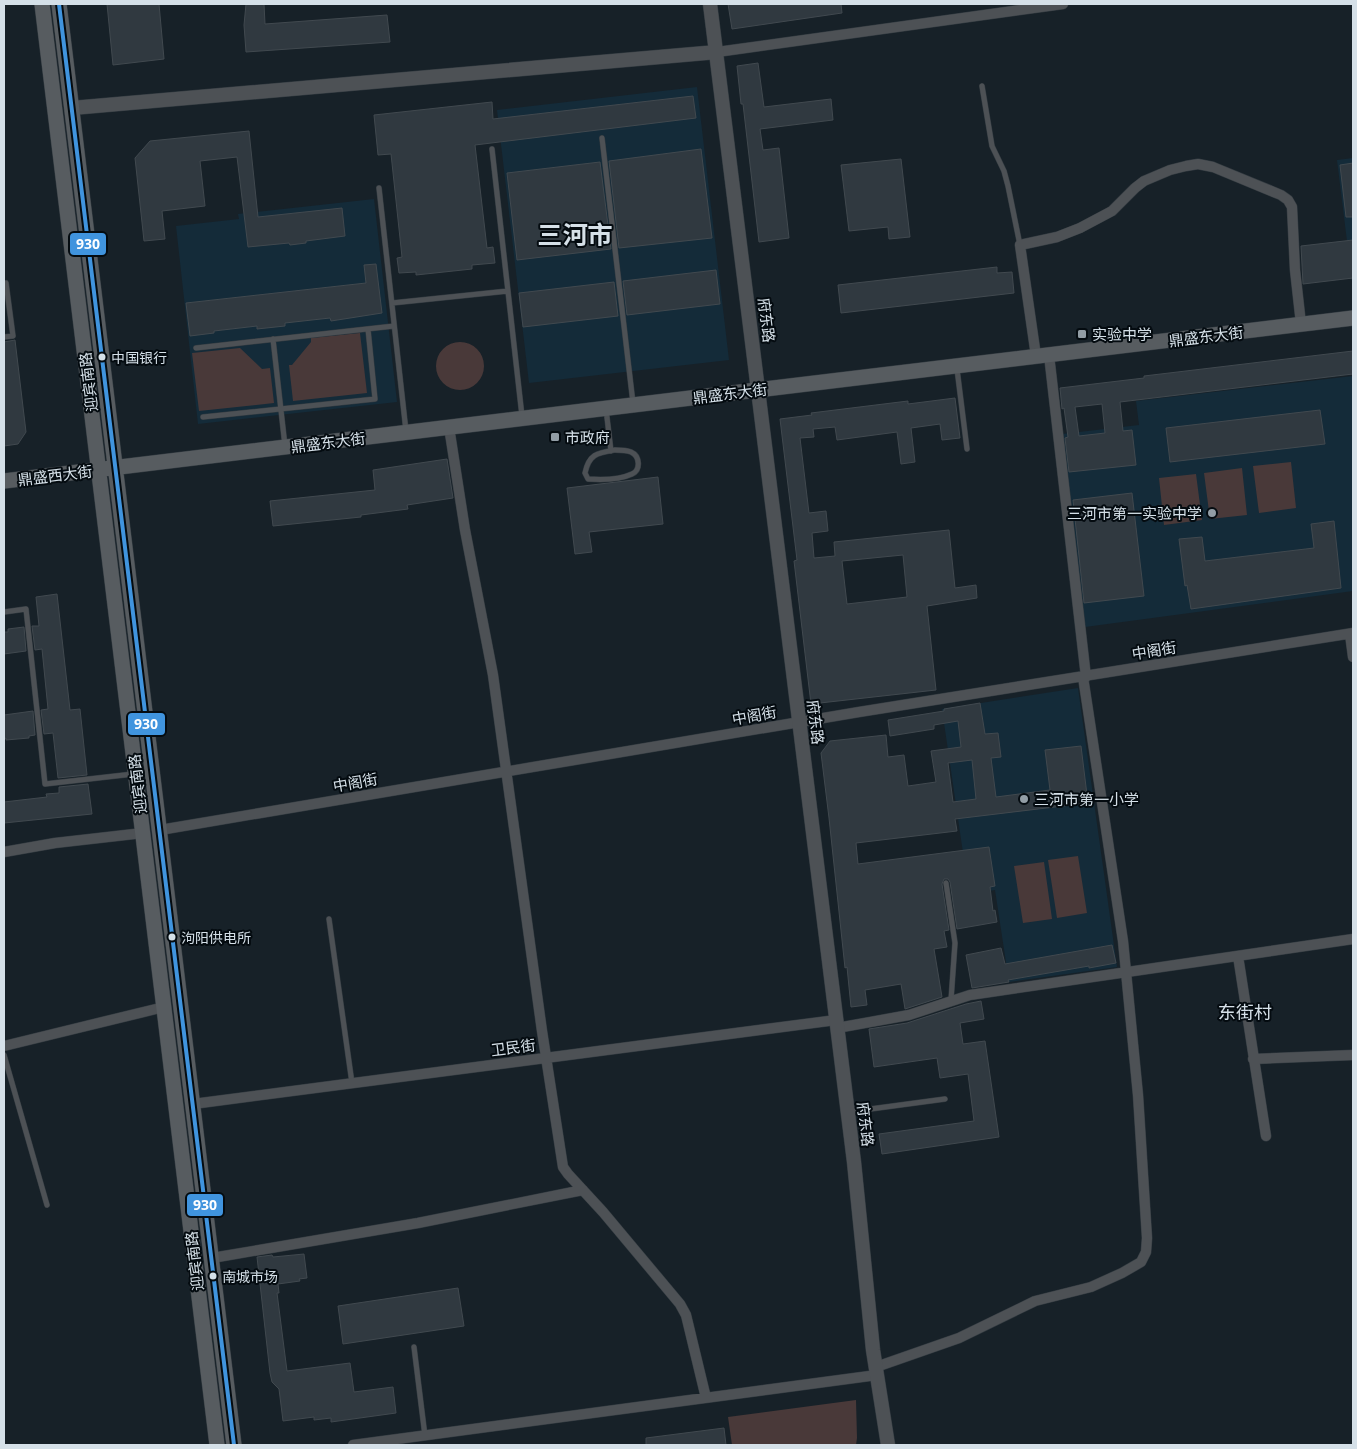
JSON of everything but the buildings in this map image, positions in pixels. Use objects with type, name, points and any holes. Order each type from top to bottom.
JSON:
[{"type":"main road","name":"迎宾南路","points":[[42,4],[160,830],[234,1445]]},
{"type":"main road","name":"迎宾南路","points":[[59,4],[72,108],[136,774],[217,1445]]},
{"type":"main road","name":"鼎盛东大街","points":[[107,468],[1353,318]]},
{"type":"main road","name":"鼎盛西大街","points":[[4,481],[107,468]]},
{"type":"street","name":"府东路","points":[[710,4],[848,1112],[876,1371],[888,1445]]},
{"type":"street","points":[[72,108],[717,52],[1063,4]]},
{"type":"street","points":[[353,1445],[706,1398],[876,1371],[959,1338],[1035,1301],[1091,1286],[1122,1274],[1141,1262],[1146,1252],[1147,1238],[1138,1095],[1123,941],[1084,677],[1043,355],[1020,244],[1057,237],[1080,228],[1112,211],[1144,181],[1170,170],[1198,164],[1213,167],[1281,195],[1290,203],[1292,207],[1295,270],[1301,324]]},
{"type":"street","points":[[449,427],[465,530],[494,675],[546,1058],[563,1167],[680,1304],[686,1315],[706,1398]]},
{"type":"street","points":[[1352,633],[1353,657]]},
{"type":"street","name":"中阁街","points":[[160,830],[800,722],[1352,633]]},
{"type":"street","points":[[4,852],[55,843],[143,833]]},
{"type":"street","name":"卫民街","points":[[193,1104],[546,1058],[909,1015],[970,995],[1353,939]]},
{"type":"street","points":[[1238,956],[1266,1136]]},
{"type":"street","points":[[4,1046],[164,1007]]},
{"type":"street","points":[[1253,1059],[1353,1055]]},
{"type":"street","points":[[212,1258],[418,1223],[583,1190]]},
{"type":"lane","points":[[982,86],[992,146],[1004,171],[1020,244]]},
{"type":"lane","points":[[602,138],[634,405]]},
{"type":"lane","points":[[492,148],[522,418]]},
{"type":"lane","points":[[379,188],[406,432]]},
{"type":"lane","points":[[4,284],[6,283],[13,336],[4,337]]},
{"type":"lane","points":[[392,303],[508,290]]},
{"type":"lane","points":[[196,348],[394,326]]},
{"type":"lane","points":[[203,417],[376,399],[368,329]]},
{"type":"lane","points":[[273,339],[285,447]]},
{"type":"lane","points":[[956,366],[966,450]]},
{"type":"lane","points":[[606,408],[611,451]]},
{"type":"lane","points":[[625,450],[634,454],[638,462],[636,471],[618,478],[588,479],[586,473],[590,460],[602,452],[611,451],[625,450]]},
{"type":"lane","points":[[4,612],[26,609],[45,784],[136,774]]},
{"type":"lane","points":[[946,883],[955,943],[951,1000]]},
{"type":"lane","points":[[329,919],[352,1083]]},
{"type":"lane","points":[[4,1055],[47,1204]]},
{"type":"lane","points":[[848,1112],[944,1099]]},
{"type":"lane","points":[[414,1347],[425,1436]]},
{"type":"shaded area","points":[[697,87],[729,360],[529,383],[497,110]]},
{"type":"shaded area","points":[[1353,158],[1353,290],[1337,160]]},
{"type":"shaded area","points":[[374,199],[397,402],[198,424],[176,226],[239,219],[238,214]]},
{"type":"shaded area","points":[[360,333],[367,393],[293,401],[289,365],[292,365],[311,342],[311,338]]},
{"type":"shaded area","points":[[455,342],[465,342],[477,349],[484,361],[484,371],[477,383],[465,390],[455,390],[447,386],[440,379],[436,371],[436,361],[440,353],[447,346]]},
{"type":"shaded area","points":[[240,348],[262,369],[270,368],[274,403],[199,411],[192,353]]},
{"type":"shaded area","name":"三河市第一实验中学","points":[[1353,376],[1353,591],[1085,627],[1062,434],[1139,425],[1136,401]]},
{"type":"shaded area","points":[[1291,462],[1296,508],[1259,513],[1253,466]]},
{"type":"shaded area","points":[[1242,468],[1247,515],[1210,519],[1204,473]]},
{"type":"shaded area","points":[[1196,474],[1202,520],[1164,525],[1159,478]]},
{"type":"shaded area","name":"三河市第一小学","points":[[1078,688],[1117,967],[1009,982],[995,890],[969,894],[942,709]]},
{"type":"shaded area","points":[[1078,856],[1087,913],[1057,918],[1048,860]]},
{"type":"shaded area","points":[[1044,862],[1052,919],[1023,923],[1014,866]]},
{"type":"shaded area","points":[[856,1400],[856,1445],[732,1445],[728,1417]]},
{"type":"transit line","name":"930","points":[[59,4],[234,1445]]},
{"type":"place","name":"实验中学","points":[[1082,334]]},
{"type":"place","name":"中国银行","points":[[102,357]]},
{"type":"place","name":"市政府","points":[[555,437]]},
{"type":"place","name":"三河市第一实验中学","points":[[1212,513]]},
{"type":"place","name":"三河市第一小学","points":[[1024,799]]},
{"type":"place","name":"泃阳供电所","points":[[172,937]]},
{"type":"place","name":"南城市场","points":[[213,1276]]},
{"type":"district","name":"三河市","points":[[575,234]]},
{"type":"district","name":"东街村","points":[[1245,1012]]}]
